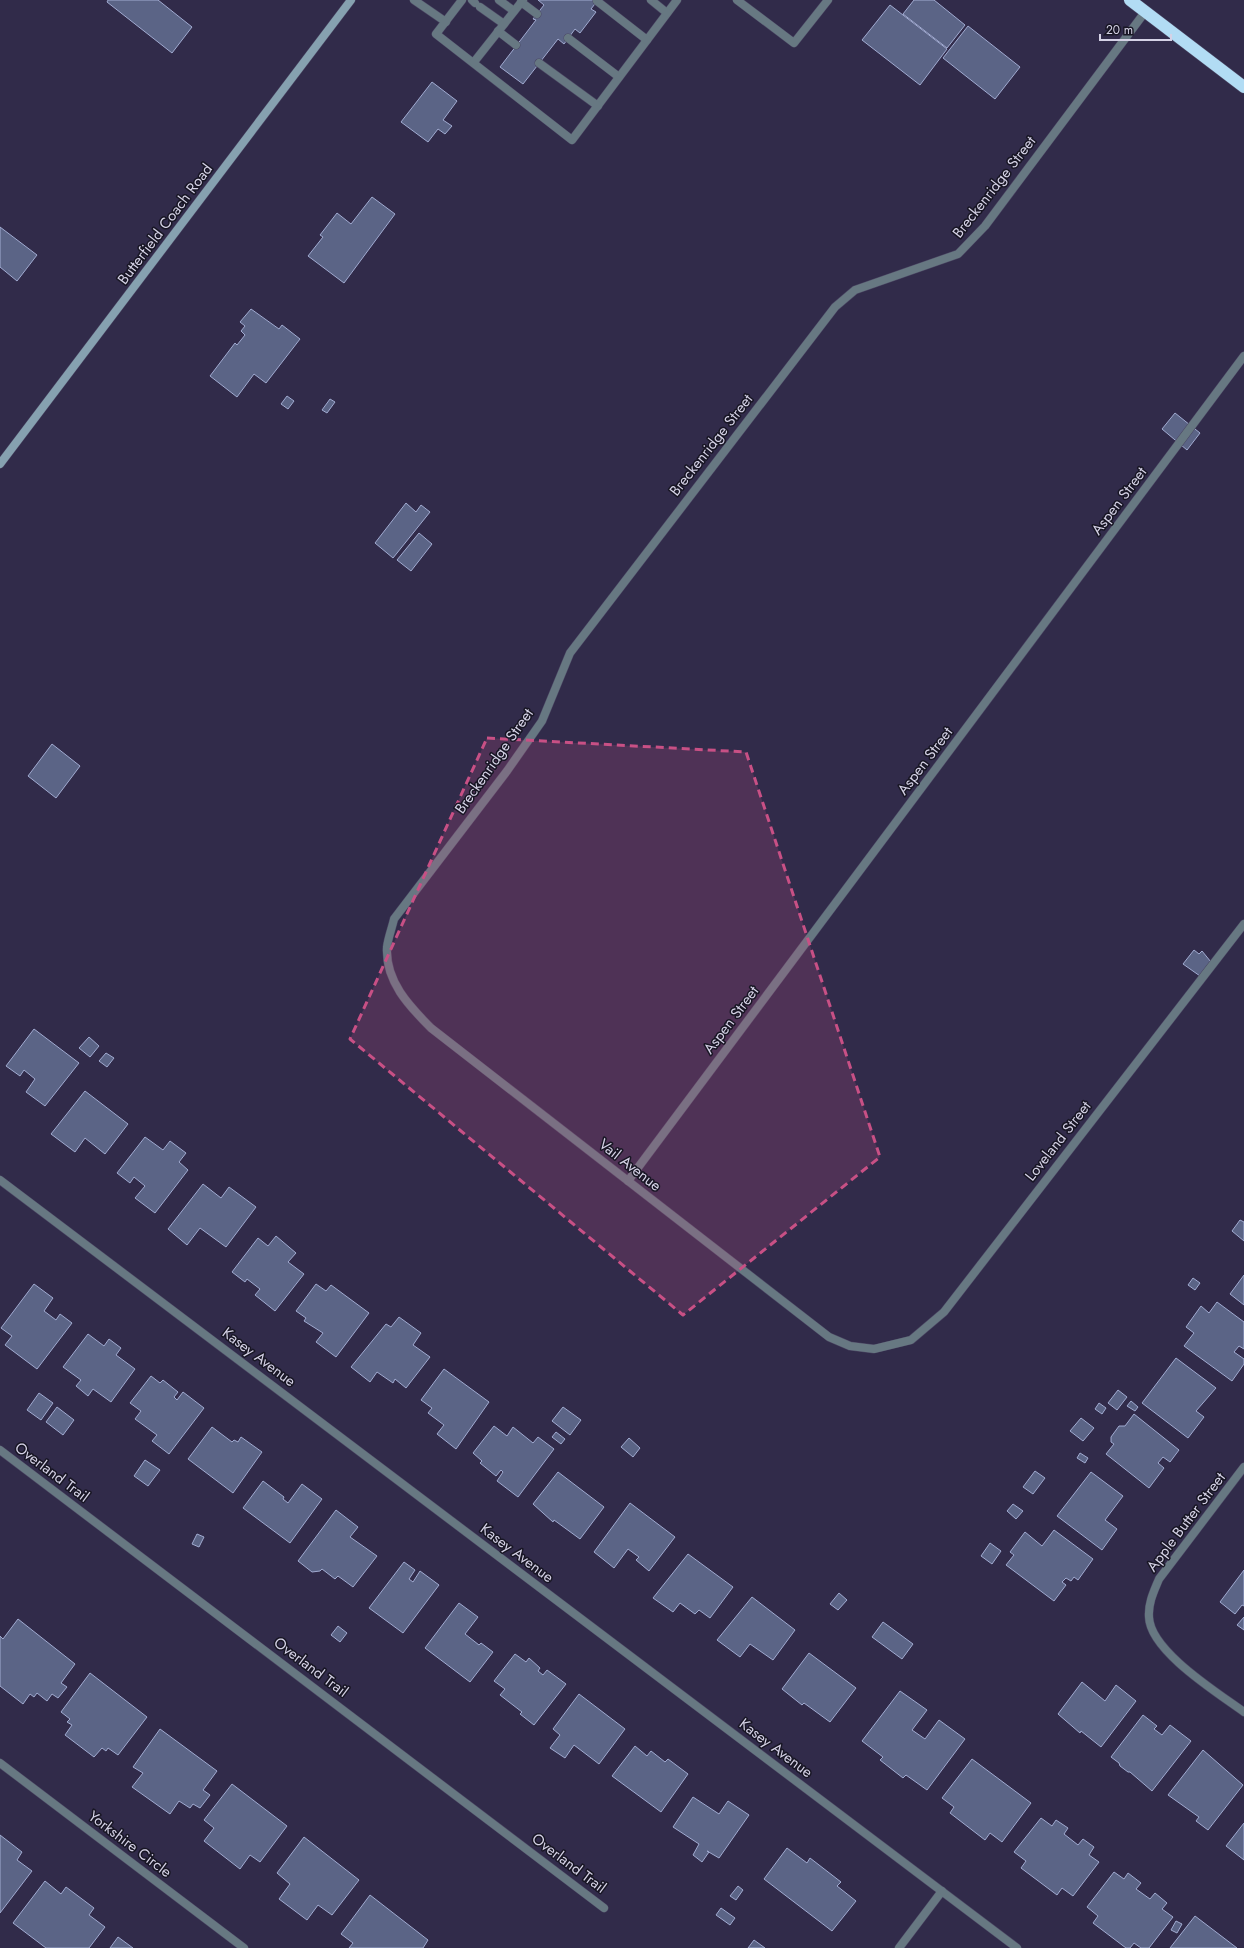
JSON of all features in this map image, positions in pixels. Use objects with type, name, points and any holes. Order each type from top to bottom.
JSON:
[{"type":"highway","points":[[1130,0],[1244,87]]},
{"type":"main road","name":"Butterfield Coach Road","points":[[0,464],[350,0]]},
{"type":"street","points":[[414,0],[446,22]]},
{"type":"street","points":[[462,0],[436,34],[474,62],[572,140],[677,0]]},
{"type":"street","points":[[499,0],[514,11]]},
{"type":"street","points":[[651,0],[668,13]]},
{"type":"street","points":[[737,0],[794,43],[828,0]]},
{"type":"street","points":[[474,62],[522,1],[537,14]]},
{"type":"street","points":[[597,1],[647,40]]},
{"type":"street","points":[[476,3],[504,24]]},
{"type":"street","name":"Breckenridge Street","points":[[390,974],[387,947],[394,919],[507,771],[542,721],[570,653],[835,308],[855,290],[958,254],[985,226],[1145,12]]},
{"type":"street","points":[[498,31],[516,46]]},
{"type":"street","points":[[568,38],[619,77]]},
{"type":"street","points":[[539,63],[598,106]]},
{"type":"street","name":"Aspen Street","points":[[628,1182],[1244,356]]},
{"type":"street","name":"Loveland Street","points":[[874,1350],[911,1340],[944,1312],[1244,924]]},
{"type":"street","name":"Vail Avenue","points":[[390,974],[408,1004],[430,1028],[628,1182],[829,1337],[850,1346],[874,1350]]},
{"type":"street","name":"Kasey Avenue","points":[[0,1180],[1018,1948]]},
{"type":"street","name":"Overland Trail","points":[[0,1450],[604,1908]]},
{"type":"street","name":"Apple Butter Street","points":[[1244,1467],[1159,1579],[1151,1598],[1148,1618],[1156,1638],[1171,1657],[1244,1712]]},
{"type":"street","name":"Yorkshire Circle","points":[[0,1763],[244,1948]]},
{"type":"street","points":[[899,1948],[942,1891]]},
{"type":"highlighted area","points":[[487,738],[746,752],[880,1157],[683,1315],[350,1039]]},
{"type":"building","points":[[108,0],[158,0],[192,27],[172,53],[107,2]]},
{"type":"building","points":[[538,0],[598,0],[591,9],[596,12],[580,33],[575,29],[564,44],[558,39],[523,84],[500,67],[536,20],[533,19],[544,5]]},
{"type":"building","points":[[914,0],[934,0],[965,25],[947,48],[903,14]]},
{"type":"building","points":[[890,5],[947,49],[920,85],[862,40]]},
{"type":"building","points":[[968,26],[1020,67],[995,99],[943,58]]},
{"type":"building","points":[[432,82],[457,101],[443,120],[452,126],[445,134],[438,129],[428,142],[401,122]]},
{"type":"building","points":[[372,197],[395,214],[344,283],[308,256],[323,237],[320,235],[337,213],[351,224]]},
{"type":"building","points":[[0,227],[37,255],[17,281],[0,267]]},
{"type":"building","points":[[251,309],[279,329],[282,325],[300,339],[266,383],[254,374],[237,397],[210,376],[235,343],[237,345],[245,335],[241,331],[245,326],[240,322]]},
{"type":"building","points":[[287,396],[294,401],[288,409],[281,404]]},
{"type":"building","points":[[330,399],[335,402],[327,413],[322,410]]},
{"type":"building","points":[[1175,413],[1200,433],[1187,450],[1162,429]]},
{"type":"building","points":[[406,503],[416,512],[421,505],[430,512],[393,558],[375,543]]},
{"type":"building","points":[[419,533],[432,544],[411,571],[397,560]]},
{"type":"building","points":[[52,744],[80,766],[56,798],[28,776]]},
{"type":"building","points":[[1194,950],[1199,954],[1202,951],[1211,962],[1200,976],[1183,964]]},
{"type":"building","points":[[34,1029],[79,1063],[45,1106],[26,1092],[35,1079],[24,1070],[20,1076],[6,1066]]},
{"type":"building","points":[[89,1037],[99,1046],[90,1057],[79,1048]]},
{"type":"building","points":[[106,1053],[114,1058],[107,1067],[99,1061]]},
{"type":"building","points":[[85,1091],[128,1124],[105,1154],[85,1138],[75,1152],[51,1134]]},
{"type":"building","points":[[145,1137],[163,1150],[170,1141],[186,1153],[179,1162],[188,1170],[155,1213],[135,1198],[145,1186],[134,1177],[130,1183],[117,1173]]},
{"type":"building","points":[[203,1184],[221,1198],[229,1187],[256,1207],[226,1247],[200,1228],[187,1245],[168,1229]]},
{"type":"building","points":[[1240,1220],[1244,1222],[1244,1241],[1232,1231]]},
{"type":"building","points":[[276,1236],[296,1253],[288,1262],[304,1274],[275,1311],[255,1295],[260,1289],[247,1279],[245,1282],[232,1272],[258,1238],[268,1246]]},
{"type":"building","points":[[1244,1275],[1244,1305],[1230,1294]]},
{"type":"building","points":[[1193,1278],[1200,1283],[1195,1290],[1188,1285]]},
{"type":"building","points":[[34,1284],[53,1298],[44,1311],[56,1320],[60,1314],[72,1323],[37,1369],[5,1345],[12,1336],[1,1328]]},
{"type":"building","points":[[316,1284],[326,1291],[331,1285],[369,1313],[336,1357],[316,1342],[323,1333],[304,1321],[306,1318],[296,1311]]},
{"type":"building","points":[[1217,1302],[1244,1322],[1244,1349],[1239,1346],[1234,1352],[1244,1359],[1244,1364],[1232,1381],[1184,1346],[1194,1333],[1186,1327],[1201,1306],[1209,1313]]},
{"type":"building","points":[[399,1317],[421,1333],[413,1345],[430,1357],[406,1388],[395,1379],[393,1383],[377,1372],[370,1382],[351,1367],[386,1324],[391,1327]]},
{"type":"building","points":[[88,1334],[104,1346],[109,1339],[121,1348],[116,1355],[135,1369],[111,1402],[93,1389],[88,1396],[76,1386],[81,1380],[63,1367]]},
{"type":"building","points":[[1176,1358],[1216,1388],[1196,1411],[1204,1417],[1188,1438],[1142,1403]]},
{"type":"building","points":[[444,1369],[489,1402],[456,1449],[437,1434],[444,1425],[428,1413],[432,1408],[421,1400]]},
{"type":"building","points":[[151,1376],[160,1383],[163,1380],[178,1392],[174,1397],[177,1400],[183,1392],[204,1408],[169,1454],[152,1441],[157,1435],[135,1419],[141,1411],[130,1403]]},
{"type":"building","points":[[1118,1390],[1127,1397],[1117,1410],[1108,1403]]},
{"type":"building","points":[[39,1393],[53,1403],[41,1420],[27,1410]]},
{"type":"building","points":[[1131,1401],[1138,1407],[1135,1411],[1127,1406]]},
{"type":"building","points":[[1099,1403],[1106,1408],[1102,1414],[1095,1409]]},
{"type":"building","points":[[57,1407],[74,1420],[63,1435],[46,1422]]},
{"type":"building","points":[[563,1407],[581,1420],[570,1435],[552,1421]]},
{"type":"building","points":[[1134,1414],[1179,1450],[1170,1462],[1163,1457],[1158,1463],[1164,1468],[1149,1488],[1106,1454],[1114,1444],[1111,1442],[1111,1437],[1119,1426],[1125,1426]]},
{"type":"building","points":[[1081,1418],[1094,1428],[1083,1441],[1070,1431]]},
{"type":"building","points":[[494,1426],[507,1436],[513,1427],[533,1443],[538,1437],[554,1449],[518,1497],[497,1481],[503,1472],[501,1470],[496,1476],[480,1463],[482,1461],[473,1453]]},
{"type":"building","points":[[212,1427],[232,1442],[234,1440],[238,1442],[241,1437],[262,1452],[233,1493],[188,1459]]},
{"type":"building","points":[[556,1432],[565,1439],[561,1444],[552,1437]]},
{"type":"building","points":[[629,1438],[640,1448],[633,1457],[621,1447]]},
{"type":"building","points":[[1080,1453],[1088,1458],[1085,1463],[1077,1458]]},
{"type":"building","points":[[145,1460],[160,1470],[148,1486],[134,1476]]},
{"type":"building","points":[[1035,1471],[1045,1478],[1033,1494],[1023,1487]]},
{"type":"building","points":[[558,1472],[604,1507],[580,1539],[554,1520],[553,1522],[533,1504]]},
{"type":"building","points":[[1091,1472],[1123,1496],[1105,1520],[1117,1529],[1102,1550],[1057,1516]]},
{"type":"building","points":[[263,1481],[284,1497],[283,1499],[288,1503],[302,1484],[322,1499],[290,1543],[243,1508]]},
{"type":"building","points":[[630,1503],[675,1537],[649,1571],[636,1560],[639,1557],[628,1549],[614,1568],[594,1552]]},
{"type":"building","points":[[1013,1504],[1023,1511],[1016,1519],[1007,1511]]},
{"type":"building","points":[[336,1510],[358,1527],[350,1537],[377,1556],[353,1587],[338,1576],[335,1579],[322,1569],[320,1571],[312,1572],[298,1561]]},
{"type":"building","points":[[1054,1530],[1093,1559],[1078,1580],[1074,1577],[1071,1581],[1066,1578],[1062,1582],[1066,1585],[1054,1601],[1006,1565],[1014,1555],[1010,1552],[1025,1532],[1042,1546]]},
{"type":"building","points":[[197,1534],[204,1537],[199,1547],[192,1544]]},
{"type":"building","points":[[990,1543],[1001,1551],[992,1564],[981,1556]]},
{"type":"building","points":[[688,1554],[733,1587],[710,1618],[699,1610],[695,1614],[680,1603],[673,1612],[653,1598]]},
{"type":"building","points":[[404,1562],[415,1570],[409,1579],[413,1582],[420,1571],[439,1585],[403,1633],[369,1608]]},
{"type":"building","points":[[1244,1570],[1244,1606],[1242,1605],[1235,1614],[1220,1602]]},
{"type":"building","points":[[839,1593],[847,1600],[838,1610],[830,1604]]},
{"type":"building","points":[[752,1597],[795,1630],[773,1660],[750,1644],[740,1657],[717,1640]]},
{"type":"building","points":[[459,1603],[478,1617],[465,1634],[479,1645],[481,1643],[493,1652],[470,1682],[425,1648]]},
{"type":"building","points":[[1244,1617],[1244,1630],[1237,1625]]},
{"type":"building","points":[[18,1619],[75,1664],[61,1683],[67,1687],[58,1698],[52,1694],[47,1701],[37,1693],[34,1697],[30,1694],[23,1704],[0,1686],[0,1636],[3,1639]]},
{"type":"building","points":[[883,1622],[913,1644],[902,1659],[872,1637]]},
{"type":"building","points":[[338,1626],[347,1633],[340,1642],[331,1635]]},
{"type":"building","points":[[809,1653],[856,1688],[830,1722],[804,1703],[802,1705],[782,1689]]},
{"type":"building","points":[[515,1654],[526,1662],[529,1658],[540,1668],[538,1671],[543,1675],[547,1670],[566,1684],[534,1725],[520,1714],[522,1712],[500,1695],[505,1689],[494,1681]]},
{"type":"building","points":[[90,1673],[147,1717],[118,1755],[108,1748],[106,1751],[102,1748],[94,1757],[65,1735],[72,1725],[67,1722],[70,1719],[61,1712]]},
{"type":"building","points":[[1082,1682],[1105,1701],[1116,1685],[1136,1701],[1101,1747],[1081,1731],[1080,1733],[1058,1714]]},
{"type":"building","points":[[900,1691],[927,1710],[912,1730],[925,1739],[939,1720],[965,1739],[927,1790],[906,1775],[903,1778],[880,1760],[883,1757],[862,1741]]},
{"type":"building","points":[[579,1694],[625,1729],[599,1764],[574,1745],[565,1758],[550,1748],[560,1735],[553,1729]]},
{"type":"building","points":[[1143,1715],[1157,1726],[1154,1729],[1162,1735],[1170,1725],[1191,1741],[1152,1791],[1111,1757]]},
{"type":"building","points":[[160,1729],[217,1771],[203,1790],[210,1795],[200,1808],[193,1804],[190,1808],[179,1801],[170,1814],[132,1787],[143,1773],[133,1767]]},
{"type":"building","points":[[635,1746],[647,1756],[651,1751],[665,1762],[668,1759],[688,1774],[661,1812],[612,1776]]},
{"type":"building","points":[[1203,1750],[1243,1785],[1208,1830],[1196,1821],[1199,1817],[1168,1795]]},
{"type":"building","points":[[972,1759],[1031,1803],[1002,1842],[990,1833],[985,1840],[950,1813],[954,1807],[942,1798]]},
{"type":"building","points":[[232,1784],[287,1826],[260,1862],[250,1855],[240,1869],[204,1841],[214,1828],[204,1820]]},
{"type":"building","points":[[693,1797],[719,1814],[728,1801],[749,1815],[719,1858],[709,1852],[702,1862],[693,1855],[699,1844],[673,1827]]},
{"type":"building","points":[[1041,1818],[1052,1826],[1056,1820],[1068,1828],[1064,1834],[1078,1845],[1083,1839],[1094,1847],[1089,1855],[1099,1862],[1073,1896],[1062,1888],[1057,1895],[1021,1868],[1026,1861],[1014,1852]]},
{"type":"building","points":[[1244,1823],[1244,1860],[1226,1846]]},
{"type":"building","points":[[0,1835],[22,1852],[17,1860],[32,1871],[0,1913]]},
{"type":"building","points":[[304,1837],[359,1880],[332,1915],[318,1905],[307,1920],[279,1899],[290,1884],[277,1873]]},
{"type":"building","points":[[787,1848],[807,1863],[810,1858],[841,1882],[837,1886],[856,1901],[832,1931],[764,1879]]},
{"type":"building","points":[[1114,1872],[1124,1879],[1128,1873],[1141,1883],[1136,1889],[1150,1899],[1155,1893],[1167,1903],[1162,1909],[1173,1917],[1149,1948],[1141,1948],[1134,1943],[1130,1948],[1126,1948],[1093,1923],[1098,1916],[1087,1907]]},
{"type":"building","points":[[45,1881],[61,1894],[66,1887],[94,1908],[89,1915],[105,1927],[89,1948],[46,1948],[13,1923]]},
{"type":"building","points":[[738,1886],[743,1890],[736,1900],[730,1896]]},
{"type":"building","points":[[370,1895],[428,1940],[423,1948],[349,1948],[353,1943],[341,1934]]},
{"type":"building","points":[[721,1908],[735,1918],[730,1925],[716,1915]]},
{"type":"building","points":[[1195,1916],[1237,1948],[1170,1948]]},
{"type":"building","points":[[1176,1921],[1182,1924],[1177,1933],[1171,1930]]},
{"type":"building","points":[[118,1937],[133,1948],[110,1948]]},
{"type":"building","points":[[754,1940],[765,1948],[748,1948]]}]
